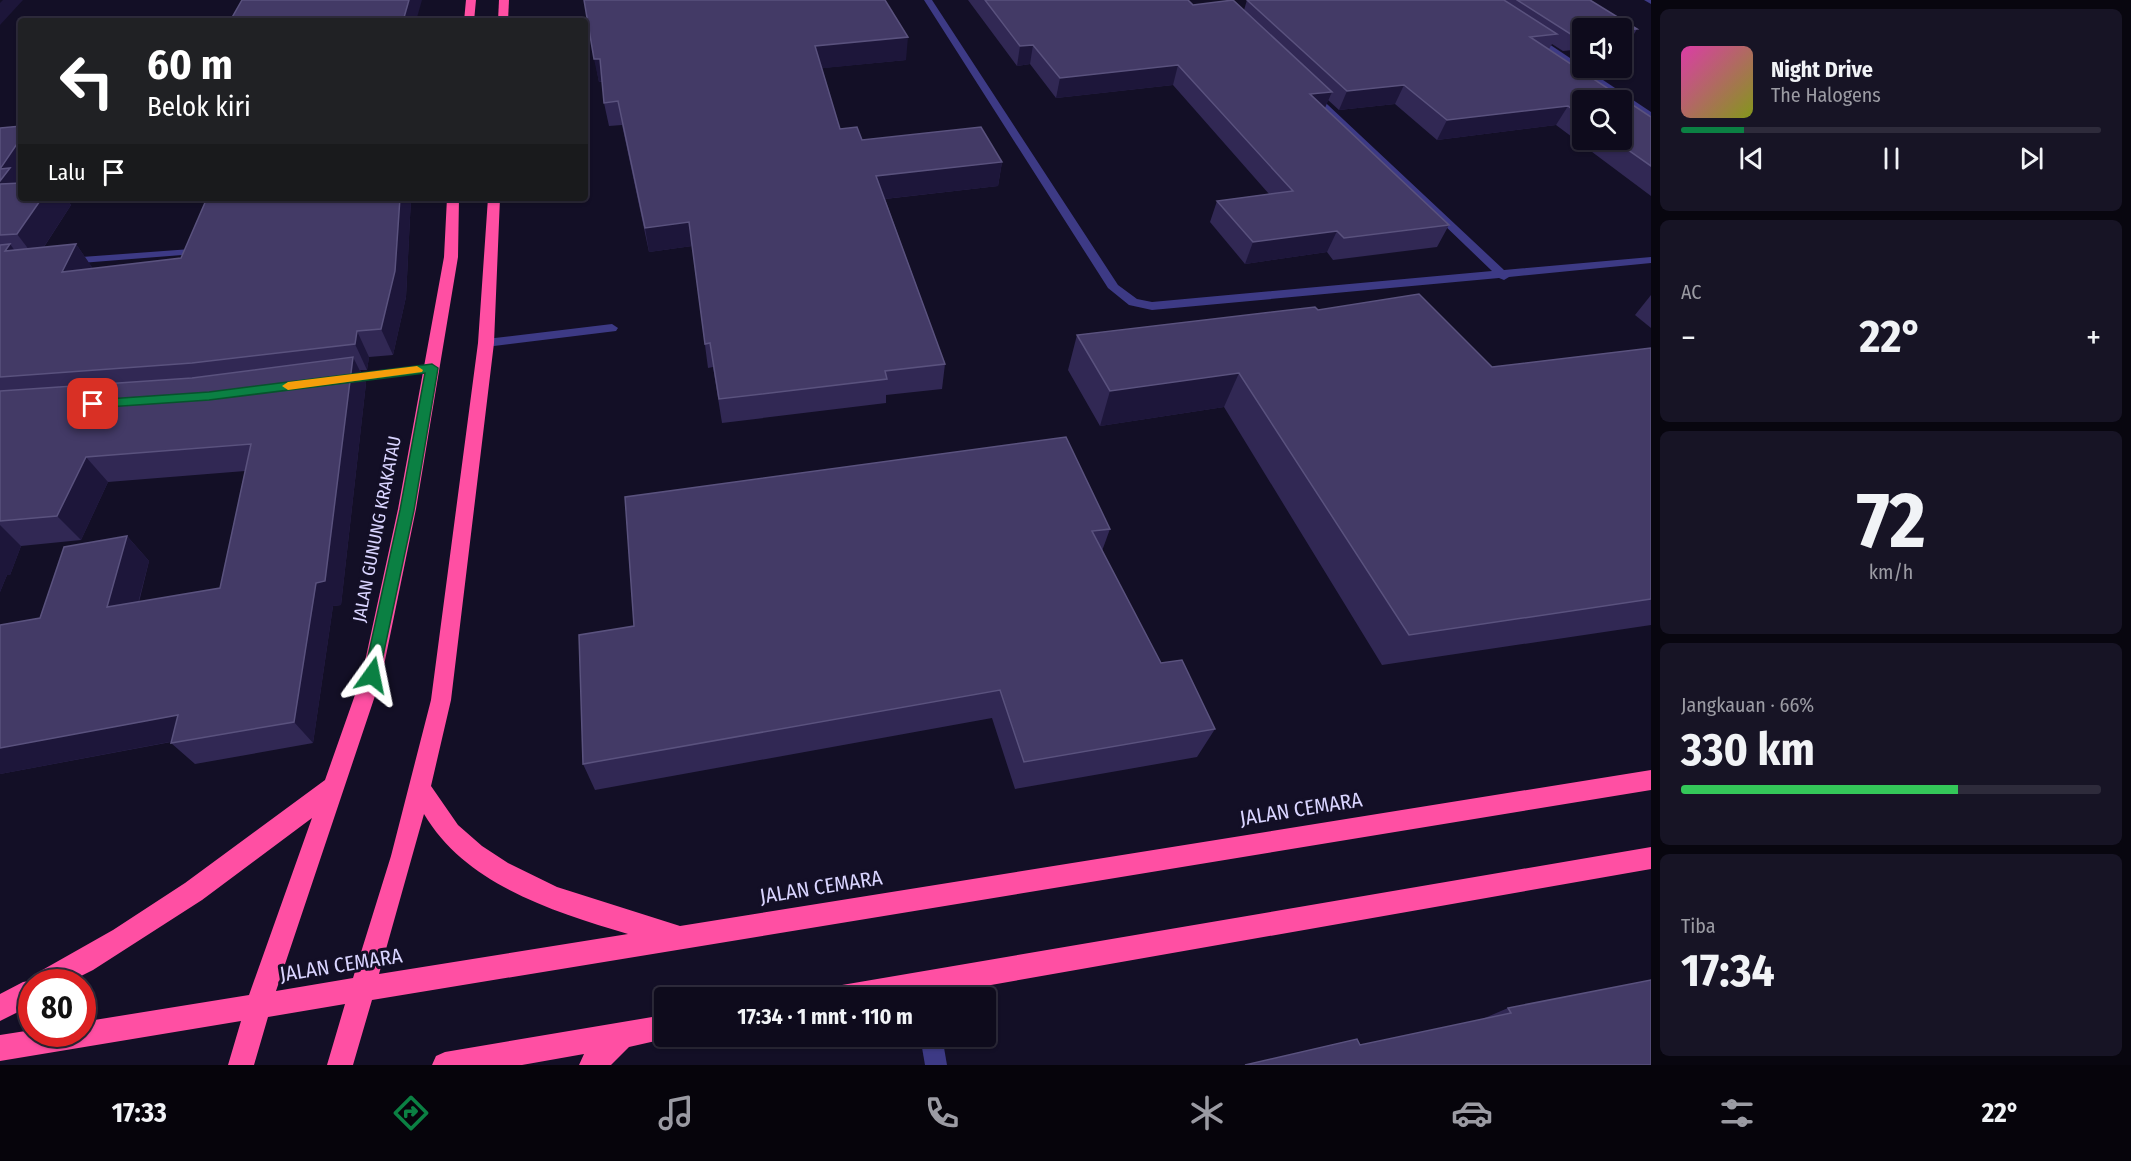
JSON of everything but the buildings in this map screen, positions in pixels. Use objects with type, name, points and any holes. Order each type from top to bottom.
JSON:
[{"type":"highway","points":[[469,18],[471,0]]},
{"type":"highway","points":[[503,18],[504,0]]},
{"type":"highway","name":"JALAN GUNUNG KRAKATAU","points":[[241,1065],[258,1006],[372,675],[407,510],[452,257],[453,201]]},
{"type":"highway","points":[[340,1065],[402,856],[441,700],[486,343],[494,201]]},
{"type":"highway","name":"JALAN CEMARA","points":[[0,1048],[1651,780]]},
{"type":"highway","points":[[67,969],[189,895],[270,837],[332,787]]},
{"type":"highway","points":[[419,787],[449,832],[481,860],[527,888],[680,937]]},
{"type":"highway","points":[[944,987],[1651,858]]},
{"type":"highway","points":[[0,1008],[18,998]]},
{"type":"highway","points":[[445,1065],[654,1030]]},
{"type":"highway","points":[[592,1065],[623,1035]]},
{"type":"street","points":[[928,0],[1114,288],[1133,302],[1152,306],[1504,276],[1651,260]]},
{"type":"street","points":[[1525,32],[1651,116]]},
{"type":"street","points":[[1308,89],[1504,276]]},
{"type":"street","points":[[60,262],[191,252]]},
{"type":"street","points":[[486,343],[612,328]]},
{"type":"street","points":[[326,381],[432,368]]},
{"type":"street","points":[[933,1047],[936,1065]]},
{"type":"slow traffic","points":[[288,386],[417,370]]},
{"type":"route","points":[[93,404],[209,396],[432,368],[407,510],[372,675]]}]
